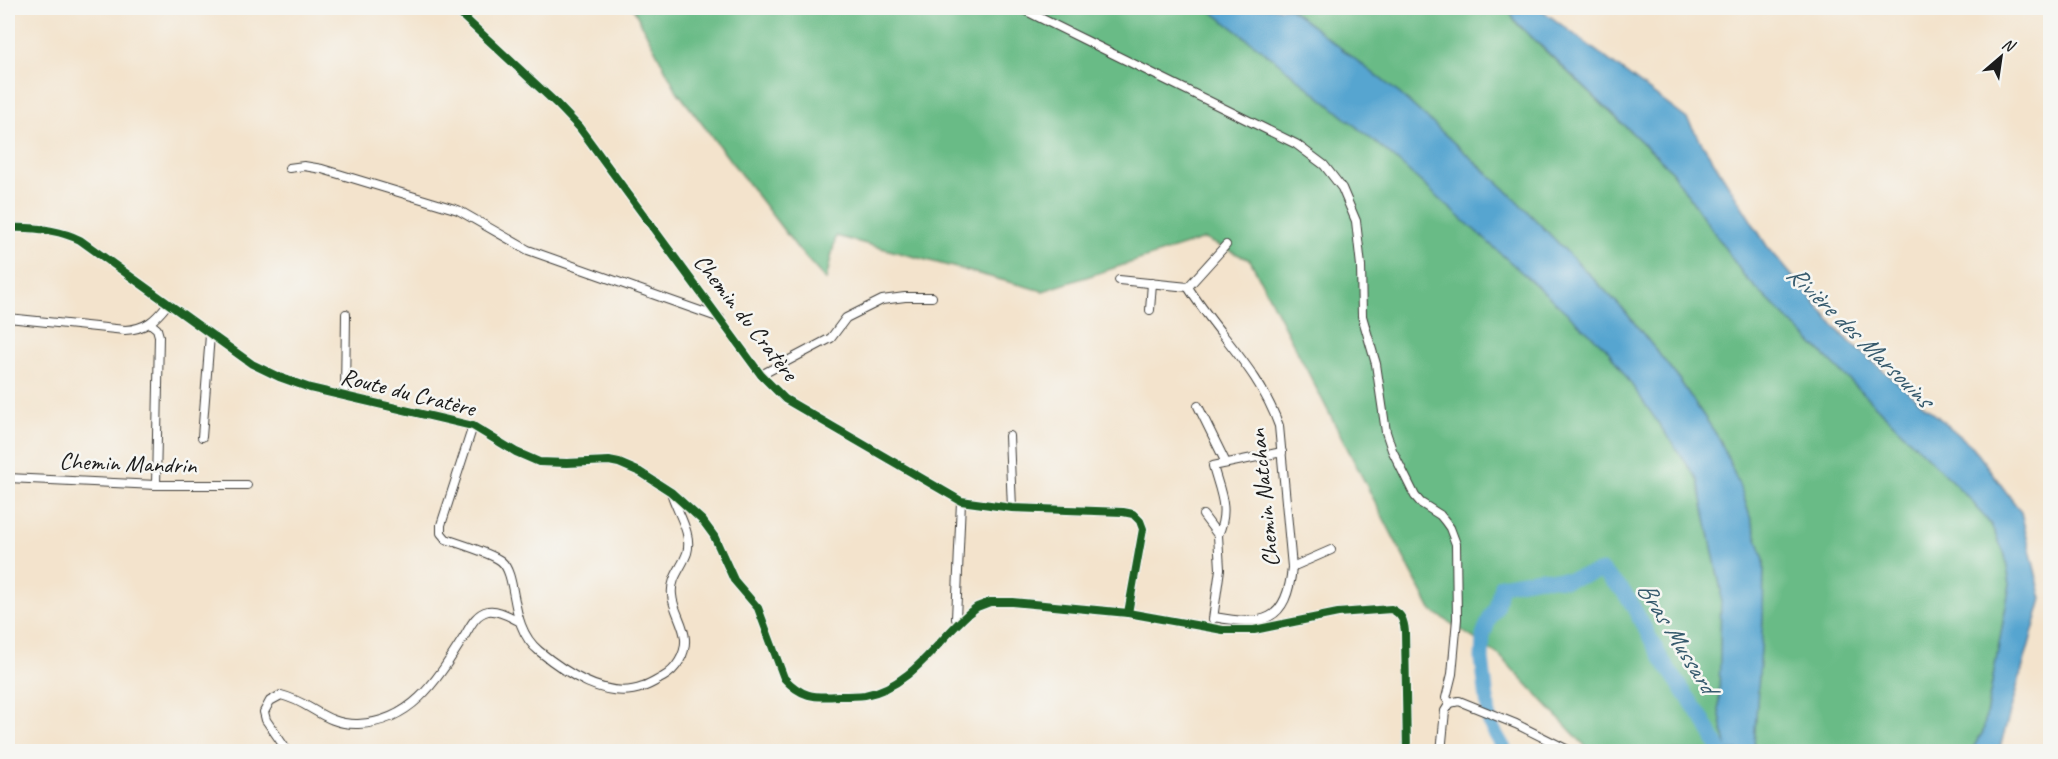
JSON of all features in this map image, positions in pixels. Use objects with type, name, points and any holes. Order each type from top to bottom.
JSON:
[{"type":"street","name":"Chemin du Cratère","points":[[454,8],[579,127],[761,375],[785,399],[961,501],[1012,508],[1113,510],[1133,514],[1140,521],[1143,529],[1128,613]]},
{"type":"street","points":[[1020,8],[1296,144],[1324,165],[1342,188],[1356,221],[1361,266],[1362,316],[1376,364],[1386,432],[1392,450],[1415,496],[1421,503],[1440,515],[1450,528],[1456,544],[1457,619],[1452,674],[1446,698],[1450,703]]},
{"type":"street","points":[[289,168],[304,166],[322,169],[458,210],[528,250],[720,318]]},
{"type":"street","name":"Route du Cratère","points":[[8,228],[25,227],[65,233],[80,240],[167,305],[252,364],[279,377],[310,388],[473,426],[516,452],[539,462],[550,464],[609,461],[640,472],[671,492],[703,521],[714,536],[734,580],[758,608],[784,678],[790,685],[807,695],[817,698],[866,695],[890,686],[921,663],[959,622],[977,607],[990,602],[1128,613],[1223,630],[1254,630],[1338,613],[1383,609],[1398,612],[1402,617],[1405,632],[1407,752]]},
{"type":"street","points":[[1119,280],[1188,287],[1226,245]]},
{"type":"street","points":[[1150,310],[1152,283]]},
{"type":"street","name":"Chemin Natchan","points":[[1188,287],[1259,383],[1272,406],[1279,426],[1292,567],[1286,600],[1278,610],[1257,621],[1240,622],[1214,617]]},
{"type":"street","points":[[761,375],[831,338],[846,318],[882,300],[932,297]]},
{"type":"street","points":[[8,318],[125,330],[138,329],[151,324],[167,305]]},
{"type":"street","points":[[345,396],[346,314]]},
{"type":"street","points":[[151,324],[157,329],[159,336],[156,485]]},
{"type":"street","points":[[202,437],[210,334]]},
{"type":"street","points":[[1198,406],[1226,463]]},
{"type":"street","points":[[473,426],[441,525],[441,533],[446,539],[501,561],[508,569],[519,621],[525,637],[538,650],[585,681],[604,688],[625,690],[642,688],[668,675],[679,663],[684,650],[685,638],[672,596],[674,576],[687,553],[688,540],[685,526],[671,492]]},
{"type":"street","points":[[1009,436],[1012,508]]},
{"type":"street","points":[[1212,628],[1220,569],[1218,535],[1224,518],[1224,509],[1213,466],[1282,452]]},
{"type":"street","name":"Chemin Mandrin","points":[[8,478],[156,485],[247,485]]},
{"type":"street","points":[[959,622],[956,619],[961,501]]},
{"type":"street","points":[[1203,515],[1218,535]]},
{"type":"street","points":[[1292,567],[1331,550]]},
{"type":"street","points":[[288,752],[266,720],[264,712],[270,701],[281,695],[294,698],[318,714],[339,723],[359,724],[379,721],[423,697],[439,677],[477,616],[489,610],[519,621]]},
{"type":"street","points":[[1441,752],[1444,711],[1450,703],[1459,701],[1516,724],[1571,751]]},
{"type":"green space","points":[[633,8],[1207,8],[1279,63],[1393,157],[1606,347],[1698,480],[1721,590],[1719,710],[1727,751],[1590,751],[1500,656],[1431,610],[1250,260],[1204,239],[1043,291],[836,236],[826,280],[798,249],[677,91]]},
{"type":"green space","points":[[1289,8],[1508,8],[1515,22],[1670,169],[1745,277],[1970,499],[1991,525],[2005,555],[2010,584],[1983,732],[1971,751],[1762,752],[1754,744],[1763,619],[1764,560],[1742,492],[1720,440],[1678,378],[1624,310],[1505,189],[1400,94]]},
{"type":"water","points":[[1207,8],[1289,8],[1400,94],[1505,189],[1624,310],[1678,378],[1720,440],[1742,492],[1764,560],[1763,619],[1754,744],[1762,751],[1727,751],[1719,710],[1721,590],[1698,480],[1606,348],[1393,157],[1279,63]]},
{"type":"water","points":[[1508,8],[1539,8],[1687,119],[1767,246],[1843,336],[1973,447],[2021,512],[2042,599],[1999,751],[1971,751],[1983,732],[2010,584],[2005,555],[1991,525],[1970,499],[1745,277],[1670,169],[1515,21]]},
{"type":"waterway","name":"Bras Mussard","points":[[1506,752],[1490,724],[1482,659],[1483,636],[1496,608],[1501,585],[1540,578],[1567,580],[1602,571],[1630,601],[1661,658],[1704,721],[1721,752]]},
{"type":"cycle path","points":[[454,8],[579,127],[761,375],[785,399],[961,501],[1012,508],[1133,514],[1140,521],[1143,529],[1128,613]]},
{"type":"cycle path","points":[[8,228],[45,230],[63,233],[80,240],[252,364],[279,377],[310,388],[473,426],[516,452],[539,462],[609,461],[640,472],[671,492],[703,521],[714,536],[734,580],[758,608],[784,678],[802,693],[822,697],[859,696],[896,683],[910,673],[969,613],[990,602],[1128,613],[1223,630],[1254,630],[1338,613],[1391,609],[1400,616],[1405,628],[1407,752]]},
{"type":"water label","name":"Rivière des Marsouins","points":[[1860,336]]}]
